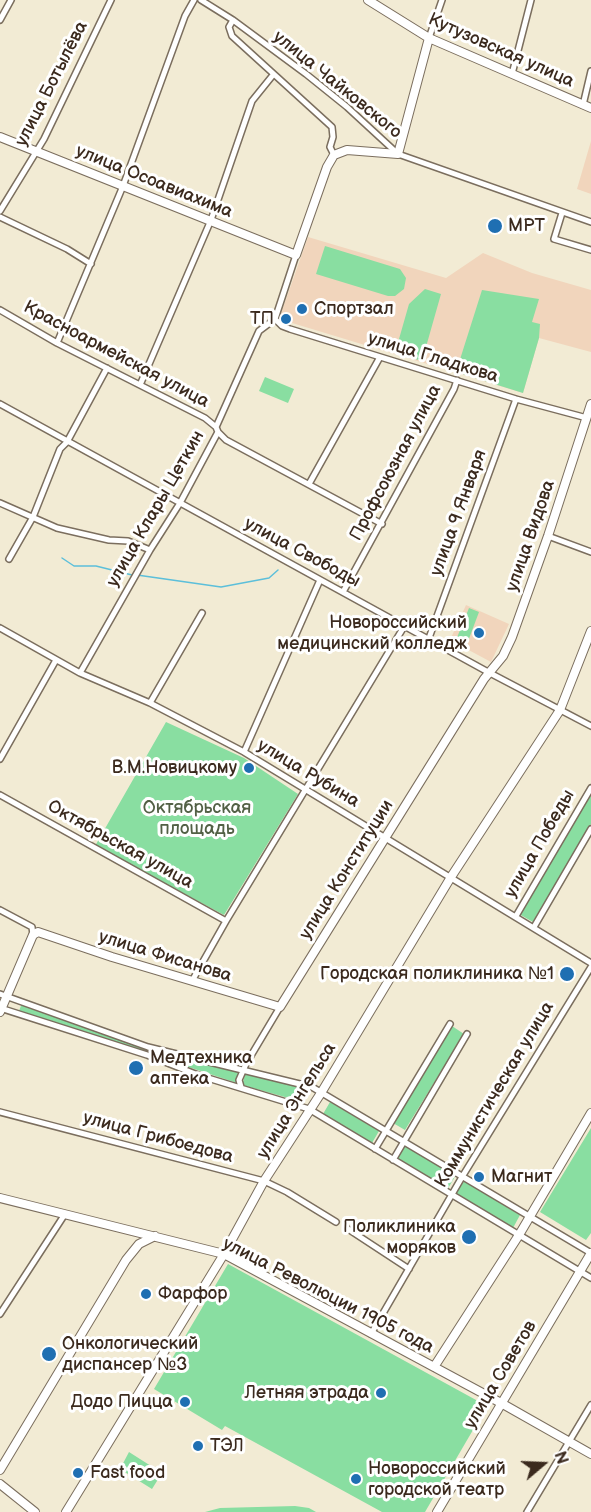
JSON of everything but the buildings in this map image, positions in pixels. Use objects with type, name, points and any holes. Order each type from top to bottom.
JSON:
[{"type":"street","points":[[0,20],[11,0]]},
{"type":"street","name":"улица Ботылёва","points":[[0,211],[49,129],[111,0]]},
{"type":"street","points":[[57,343],[123,186],[185,16],[194,0]]},
{"type":"street","name":"улица Чайковского","points":[[201,0],[314,81],[347,107],[398,154],[591,222]]},
{"type":"street","name":"Кутузовская улица","points":[[369,0],[429,38],[587,106]]},
{"type":"street","points":[[334,155],[347,150],[398,154],[429,38],[442,0]]},
{"type":"street","points":[[512,74],[531,0]]},
{"type":"street","name":"улица Чайковского","points":[[233,21],[229,27],[232,36],[332,128],[333,137],[330,147],[334,155]]},
{"type":"street","points":[[587,106],[591,70]]},
{"type":"street","points":[[140,385],[211,220],[252,101],[273,75]]},
{"type":"street","name":"улица Осоавиахима","points":[[0,137],[296,255]]},
{"type":"street","name":"улица Клары Цеткин","points":[[80,673],[150,550],[180,503],[217,430],[259,331],[275,319],[327,167],[334,155]]},
{"type":"street","points":[[562,213],[554,238],[591,250]]},
{"type":"street","points":[[0,217],[67,249],[91,264]]},
{"type":"street","name":"Красноармейская улица","points":[[0,310],[57,343],[206,418],[226,440],[382,524]]},
{"type":"street","name":"улица Гладкова","points":[[275,319],[282,326],[290,329],[516,399],[587,418]]},
{"type":"street","points":[[309,484],[380,357]]},
{"type":"street","points":[[9,559],[33,517],[60,449],[67,442],[107,368]]},
{"type":"street","name":"Профсоюзная улица","points":[[343,592],[382,524],[457,380]]},
{"type":"street","name":"улица 9 Января","points":[[429,638],[516,399]]},
{"type":"street","name":"улица Свободы","points":[[0,404],[488,672],[591,726]]},
{"type":"street","name":"улица Видова","points":[[488,672],[503,656],[512,637],[591,404]]},
{"type":"street","points":[[0,502],[57,528],[109,540],[128,541],[150,550]]},
{"type":"street","points":[[548,536],[591,552]]},
{"type":"street","points":[[244,752],[320,579]]},
{"type":"street","points":[[150,703],[202,613]]},
{"type":"street","points":[[192,981],[405,625]]},
{"type":"street","name":"улица Рубина","points":[[0,628],[80,673],[150,703],[244,752],[534,927],[591,965]]},
{"type":"street","name":"улица Энгельса","points":[[66,1512],[224,1254],[264,1181],[321,1093],[451,877],[560,710],[591,631]]},
{"type":"street","points":[[0,759],[56,660]]},
{"type":"street","name":"улица Конституции","points":[[241,1088],[239,1080],[244,1069],[280,1007],[488,672]]},
{"type":"street","name":"улица Победы","points":[[516,916],[591,788]]},
{"type":"street","name":"Октябрьская улица","points":[[0,795],[226,921]]},
{"type":"street","name":"улица Победы","points":[[534,927],[591,829]]},
{"type":"street","name":"улица Фисанова","points":[[0,910],[38,932],[78,946],[280,1007]]},
{"type":"street","points":[[38,932],[4,995],[1,1009],[309,1109],[591,1278]]},
{"type":"street","name":"Коммунистическая улица","points":[[371,1334],[451,1195],[591,965]]},
{"type":"street","points":[[4,995],[148,1047],[312,1087],[591,1253]]},
{"type":"street","points":[[375,1149],[450,1024]]},
{"type":"street","points":[[393,1160],[467,1034]]},
{"type":"street","name":"улица Грибоедова","points":[[0,1112],[264,1181],[336,1222]]},
{"type":"street","points":[[434,1367],[519,1235],[591,1113]]},
{"type":"street","name":"улица Революции 1905 года","points":[[0,1198],[224,1254],[591,1454]]},
{"type":"street","points":[[0,1314],[65,1214]]},
{"type":"street","points":[[348,1229],[408,1269]]},
{"type":"street","points":[[0,1470],[126,1260],[139,1244],[155,1236]]},
{"type":"street","name":"улица Советов","points":[[437,1512],[591,1253]]},
{"type":"street","points":[[527,1512],[591,1404]]},
{"type":"street","points":[[0,1484],[35,1512]]},
{"type":"shaded area","points":[[591,141],[591,194],[577,189]]},
{"type":"shaded area","points":[[308,237],[446,278],[483,253],[532,273],[591,290],[591,352],[539,338],[523,393],[279,319]]},
{"type":"shaded area","name":"Новороссийский медицинский колледж","points":[[466,605],[509,624],[491,662],[450,640]]},
{"type":"green space","points":[[325,246],[400,269],[406,278],[404,289],[395,296],[388,296],[316,274]]},
{"type":"green space","points":[[425,289],[441,294],[422,361],[395,353],[409,304]]},
{"type":"green space","points":[[482,290],[539,299],[532,322],[540,324],[539,338],[523,393],[456,372]]},
{"type":"green space","points":[[265,377],[294,389],[288,403],[259,391]]},
{"type":"green space","points":[[469,608],[479,612],[467,644],[456,640]]},
{"type":"green space","name":"Октябрьская площадь","points":[[166,722],[244,758],[298,794],[224,915],[95,846]]},
{"type":"green space","points":[[591,795],[591,824],[533,922],[519,914]]},
{"type":"green space","points":[[22,1003],[148,1049],[146,1053],[19,1011]]},
{"type":"green space","points":[[452,1026],[464,1034],[405,1130],[393,1123]]},
{"type":"green space","points":[[153,1051],[240,1071],[237,1083],[152,1055]]},
{"type":"green space","points":[[246,1072],[306,1088],[299,1101],[242,1085]]},
{"type":"green space","points":[[330,1102],[379,1131],[372,1143],[323,1114]]},
{"type":"green space","points":[[591,1128],[591,1233],[586,1240],[540,1212]]},
{"type":"green space","points":[[404,1145],[456,1175],[447,1190],[395,1159]]},
{"type":"green space","points":[[464,1181],[520,1215],[513,1228],[456,1194]]},
{"type":"green space","points":[[228,1264],[487,1406],[425,1512],[382,1512],[225,1426],[222,1430],[154,1389]]},
{"type":"green space","points":[[129,1452],[162,1473],[152,1489],[120,1469]]},
{"type":"green space","points":[[295,1506],[309,1508],[316,1512],[205,1512],[220,1508]]},
{"type":"waterway","points":[[62,558],[74,566],[96,566],[132,575]]},
{"type":"waterway","points":[[137,575],[221,587],[269,578],[278,570]]},
{"type":"place","name":"МРТ","points":[[495,226]]},
{"type":"place","name":"Спортзал","points":[[302,309]]},
{"type":"place","name":"ТП","points":[[286,319]]},
{"type":"place","name":"Новороссийский медицинский колледж","points":[[479,633]]},
{"type":"place","name":"В.М.Новицкому","points":[[249,768]]},
{"type":"place","name":"Городская поликлиника №1","points":[[567,974]]},
{"type":"place","name":"Медтехника аптека","points":[[136,1068]]},
{"type":"place","name":"Магнит","points":[[479,1177]]},
{"type":"place","name":"Поликлиника моряков","points":[[469,1237]]},
{"type":"place","name":"Фарфор","points":[[146,1294]]},
{"type":"place","name":"Онкологический диспансер №3","points":[[49,1354]]},
{"type":"place","name":"Летняя этрада","points":[[381,1393]]},
{"type":"place","name":"Додо Пицца","points":[[185,1402]]},
{"type":"place","name":"ТЭЛ","points":[[198,1446]]},
{"type":"place","name":"Fast food","points":[[78,1473]]},
{"type":"place","name":"Новороссийский городской театр","points":[[356,1479]]}]
